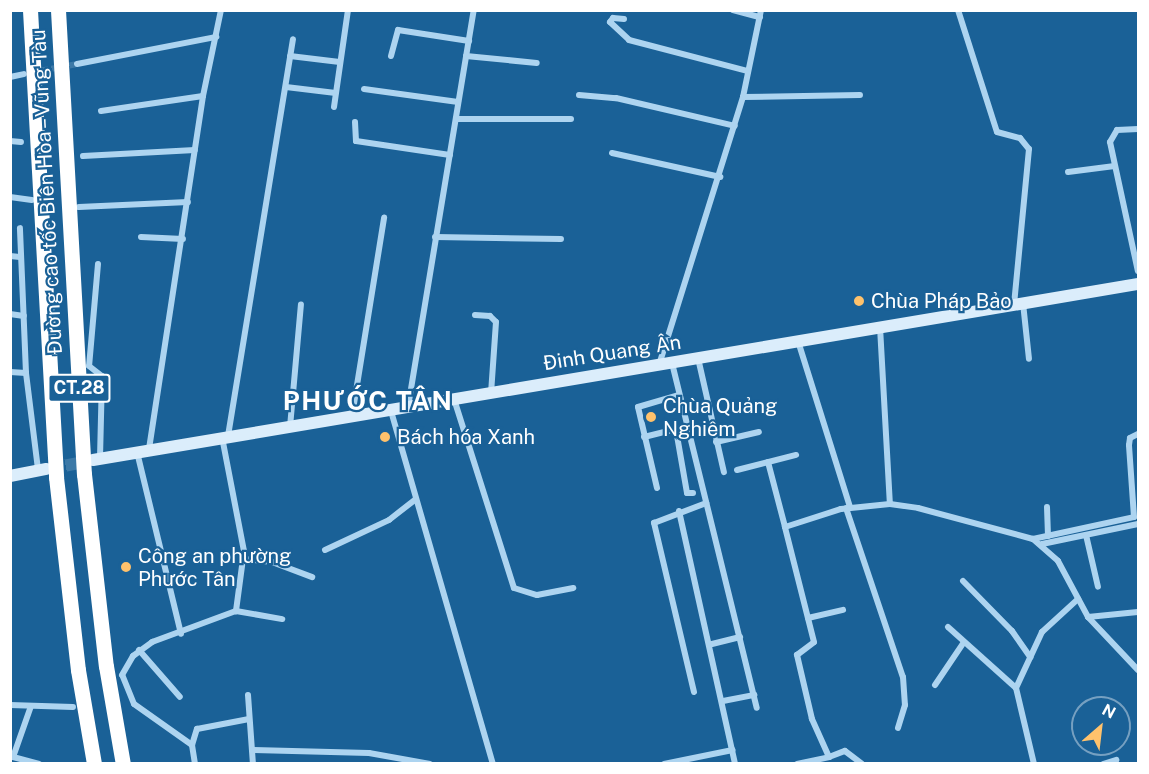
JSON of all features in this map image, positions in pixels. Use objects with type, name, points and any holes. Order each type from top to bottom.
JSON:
[{"type":"highway","name":"Đường cao tốc Biên Hòa – Vũng Tàu","points":[[30,10],[56,477],[78,670],[94,764]]},
{"type":"highway","name":"Đường cao tốc Biên Hòa – Vũng Tàu","points":[[58,10],[84,474],[106,666],[123,764]]},
{"type":"street","points":[[181,634],[143,450],[183,239],[203,96],[221,10]]},
{"type":"street","points":[[334,107],[348,10]]},
{"type":"street","points":[[408,408],[474,10]]},
{"type":"street","points":[[733,10],[761,14],[743,97],[666,364],[688,426],[757,708]]},
{"type":"street","points":[[958,10],[997,132],[1020,138],[1029,149],[1019,303],[1029,359]]},
{"type":"street","points":[[624,20],[613,18],[610,22],[629,40],[747,71]]},
{"type":"street","points":[[391,56],[399,30],[469,40]]},
{"type":"street","points":[[77,64],[216,37]]},
{"type":"street","points":[[236,611],[244,559],[225,436],[293,39]]},
{"type":"street","points":[[290,56],[340,62]]},
{"type":"street","points":[[466,56],[537,63]]},
{"type":"street","points":[[10,76],[24,74]]},
{"type":"street","points":[[286,87],[336,93]]},
{"type":"street","points":[[364,89],[458,102]]},
{"type":"street","points":[[579,95],[616,98],[735,126]]},
{"type":"street","points":[[743,97],[860,95]]},
{"type":"street","points":[[102,111],[203,96]]},
{"type":"street","points":[[456,118],[571,119]]},
{"type":"street","points":[[355,122],[356,141],[450,155]]},
{"type":"street","points":[[1138,129],[1110,135],[1138,271]]},
{"type":"street","points":[[10,141],[21,142]]},
{"type":"street","points":[[83,156],[195,150]]},
{"type":"street","points":[[612,153],[720,177]]},
{"type":"street","points":[[1068,172],[1115,166]]},
{"type":"street","points":[[10,197],[32,200]]},
{"type":"street","points":[[79,207],[188,202]]},
{"type":"street","points":[[352,416],[384,218]]},
{"type":"street","points":[[10,476],[42,470],[26,373],[20,228]]},
{"type":"street","points":[[141,237],[183,239]]},
{"type":"street","points":[[435,237],[561,239]]},
{"type":"street","points":[[10,256],[20,257]]},
{"type":"street","points":[[96,460],[102,376],[89,366],[98,264]]},
{"type":"street","name":"Đinh Quang Ân","points":[[96,460],[225,436],[391,411],[798,340],[1138,285]]},
{"type":"street","points":[[290,426],[301,304]]},
{"type":"street","points":[[10,314],[24,316]]},
{"type":"street","points":[[475,315],[490,316],[496,322],[491,393]]},
{"type":"street","points":[[880,327],[890,504]]},
{"type":"street","points":[[798,340],[848,507],[903,677],[905,705],[898,728]]},
{"type":"street","points":[[698,358],[724,472]]},
{"type":"street","points":[[10,372],[26,373]]},
{"type":"street","points":[[657,488],[638,407],[678,395]]},
{"type":"street","points":[[454,399],[514,588],[537,596],[573,588]]},
{"type":"street","points":[[391,411],[493,764]]},
{"type":"street","points":[[644,437],[688,426]]},
{"type":"street","points":[[676,430],[687,493],[693,493]]},
{"type":"street","points":[[716,442],[759,432]]},
{"type":"street","points":[[1033,539],[1134,517],[1128,445],[1130,438],[1138,434]]},
{"type":"street","points":[[737,470],[796,455]]},
{"type":"street","points":[[768,462],[813,644],[797,656],[812,718],[829,757]]},
{"type":"street","points":[[325,550],[389,520],[416,499]]},
{"type":"street","points":[[694,692],[654,527],[656,520],[706,503]]},
{"type":"street","points":[[785,527],[848,507],[890,504],[1033,539],[1042,544],[1058,561],[1088,617],[1138,670]]},
{"type":"street","points":[[1047,507],[1048,536]]},
{"type":"street","points":[[679,511],[712,644],[735,764]]},
{"type":"street","points":[[1042,544],[1138,524]]},
{"type":"street","points":[[1086,535],[1098,586]]},
{"type":"street","points":[[244,559],[272,562],[312,577]]},
{"type":"street","points":[[963,581],[1012,632],[1030,657]]},
{"type":"street","points":[[1016,688],[1042,632],[1078,599]]},
{"type":"street","points":[[808,618],[843,610]]},
{"type":"street","points":[[192,745],[134,704],[122,675],[139,650],[236,611],[282,619]]},
{"type":"street","points":[[1088,617],[1138,612]]},
{"type":"street","points":[[948,627],[1016,688],[1034,764]]},
{"type":"street","points":[[712,644],[740,637]]},
{"type":"street","points":[[935,685],[964,642]]},
{"type":"street","points":[[139,650],[180,697]]},
{"type":"street","points":[[1131,663],[1138,662]]},
{"type":"street","points":[[248,695],[253,764]]},
{"type":"street","points":[[723,701],[754,695]]},
{"type":"street","points":[[10,705],[73,707]]},
{"type":"street","points":[[31,706],[13,757],[39,764]]},
{"type":"street","points":[[195,764],[192,745],[197,729],[204,725],[249,719]]},
{"type":"street","points":[[252,750],[369,753],[430,764]]},
{"type":"street","points":[[664,764],[733,750]]},
{"type":"street","points":[[797,764],[844,751],[862,764]]},
{"type":"street","points":[[1103,764],[1116,760]]},
{"type":"tunnel","points":[[34,72],[77,64]]},
{"type":"tunnel","points":[[48,469],[89,461]]},
{"type":"place","name":"Chùa Pháp Bảo","points":[[859,301]]},
{"type":"place","name":"Chùa Quảng Nghiêm","points":[[651,417]]},
{"type":"place","name":"Bách hóa Xanh","points":[[385,437]]},
{"type":"place","name":"Công an phường Phước Tân","points":[[126,567]]},
{"type":"district","name":"PHƯỚC TÂN","points":[[368,401]]}]
